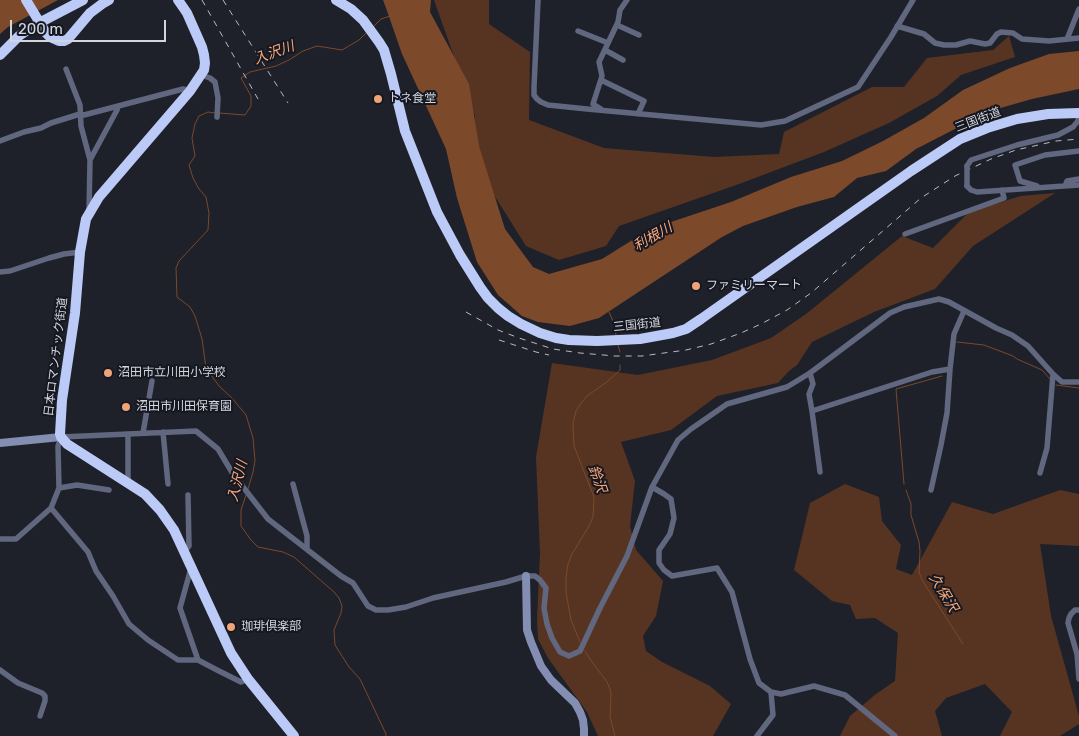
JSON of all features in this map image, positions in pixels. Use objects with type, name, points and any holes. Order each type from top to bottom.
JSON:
[{"type":"highway","points":[[26,0],[39,23],[50,37],[59,42],[72,35],[90,14],[109,0]]},
{"type":"highway","points":[[0,55],[19,36],[39,23],[83,0]]},
{"type":"highway","points":[[178,0],[187,13],[202,47],[205,62],[202,75]]},
{"type":"highway","name":"三国街道","points":[[336,0],[356,13],[372,31],[384,50],[405,131],[427,188],[437,212],[472,275],[488,298],[508,316],[540,333],[569,340],[597,342],[640,339],[673,333],[686,328],[702,319],[904,176],[960,139],[1017,119],[1048,114],[1079,113]]},
{"type":"highway","name":"日本ロマンチック街道","points":[[61,437],[62,400],[84,225],[99,197],[202,75]]},
{"type":"highway","points":[[61,437],[67,444],[145,494],[160,510],[174,530],[231,653],[248,678],[294,736]]},
{"type":"street","points":[[538,0],[534,95],[541,102],[548,105],[761,125],[785,121],[858,87],[913,0]]},
{"type":"street","points":[[602,110],[593,104],[601,80],[602,72],[599,62],[616,24],[620,10],[627,0]]},
{"type":"street","points":[[1067,39],[1079,9]]},
{"type":"street","points":[[616,24],[639,35]]},
{"type":"street","points":[[897,26],[924,34],[935,43],[944,45],[956,45],[970,41],[990,43],[996,34],[1002,32],[1013,33],[1022,39],[1049,41],[1079,38]]},
{"type":"street","points":[[578,31],[608,43]]},
{"type":"street","points":[[605,50],[623,60]]},
{"type":"street","points":[[66,69],[80,106],[81,126],[90,160],[89,213]]},
{"type":"street","points":[[202,75],[214,82],[218,98],[217,117]]},
{"type":"street","points":[[601,80],[644,101],[638,114]]},
{"type":"street","points":[[0,142],[24,132],[80,114],[183,89],[190,91]]},
{"type":"street","points":[[90,160],[118,106]]},
{"type":"street","points":[[1079,113],[1078,121],[1073,127],[1058,135],[971,160],[967,166],[967,186],[977,192],[1079,185]]},
{"type":"street","points":[[1042,187],[1020,181],[1015,165],[1045,155],[1079,151]]},
{"type":"street","points":[[1065,186],[1067,181],[1079,180]]},
{"type":"street","points":[[905,234],[1004,198],[1002,190]]},
{"type":"street","points":[[0,272],[64,254],[80,252]]},
{"type":"street","points":[[0,443],[61,437],[196,431],[218,450],[233,474],[268,519],[341,576],[353,583],[368,606],[376,610],[406,607],[433,598],[526,576],[535,576],[546,588],[544,608],[552,638],[560,652],[569,656],[580,650],[627,556],[652,487],[678,440],[727,404],[787,387],[810,373],[890,313],[904,307],[939,299],[949,302],[1012,335],[1028,346],[1062,382],[1079,382]]},
{"type":"street","points":[[931,490],[947,413],[954,334],[964,311]]},
{"type":"street","points":[[812,411],[932,372],[950,369]]},
{"type":"street","points":[[810,373],[813,384],[809,394],[820,472]]},
{"type":"street","points":[[1040,472],[1048,448],[1053,374]]},
{"type":"street","points":[[143,434],[152,380]]},
{"type":"street","points":[[162,432],[168,484]]},
{"type":"street","points":[[128,434],[128,483]]},
{"type":"street","points":[[0,539],[16,539],[51,508],[59,488],[58,446],[61,437]]},
{"type":"street","points":[[293,484],[307,536],[307,549]]},
{"type":"street","points":[[59,488],[77,485],[109,490]]},
{"type":"street","points":[[652,487],[671,499],[674,518],[670,534],[659,550],[659,563],[672,576],[717,568],[732,592],[750,659],[759,683],[771,692],[781,694],[814,686],[845,695],[895,736]]},
{"type":"street","points":[[184,552],[189,546],[188,494]]},
{"type":"street","points":[[51,508],[88,552],[96,571],[129,624],[148,640],[178,660],[198,660],[241,682],[248,678]]},
{"type":"street","points":[[191,568],[180,608],[198,660]]},
{"type":"street","points":[[526,576],[527,630],[531,642],[541,666],[551,680],[575,703],[583,720],[584,736]]},
{"type":"street","points":[[1079,610],[1073,612],[1068,620],[1077,654],[1079,679]]},
{"type":"street","points":[[0,670],[45,696],[40,716]]},
{"type":"street","points":[[758,736],[773,715],[771,692]]},
{"type":"shaded area","points":[[434,0],[489,0],[489,24],[530,52],[529,120],[604,148],[714,157],[779,154],[784,132],[872,87],[904,87],[927,58],[993,50],[1009,36],[1015,57],[961,75],[937,96],[889,123],[824,152],[619,226],[606,246],[559,260],[526,246],[472,160],[475,116]]},
{"type":"shaded area","points":[[1055,193],[973,246],[935,289],[874,312],[812,342],[797,365],[778,383],[717,396],[671,430],[621,442],[635,481],[630,526],[636,550],[663,581],[656,616],[643,636],[646,651],[662,662],[710,686],[731,704],[713,736],[598,736],[587,712],[548,658],[538,639],[540,553],[536,457],[552,363],[638,375],[712,360],[771,338],[806,314],[902,236],[933,248],[970,211],[1021,196]]},
{"type":"shaded area","points":[[845,484],[879,497],[882,521],[901,545],[896,569],[912,575],[952,502],[993,514],[1060,490],[1079,494],[1079,546],[1040,544],[1051,616],[1079,716],[1079,724],[1060,736],[1000,736],[1012,712],[985,684],[946,698],[935,711],[942,736],[840,736],[850,716],[895,681],[898,633],[875,618],[856,619],[850,605],[832,601],[794,570],[810,503]]},
{"type":"water","points":[[0,0],[58,0],[8,27],[0,34]]},
{"type":"water","name":"利根川","points":[[383,0],[431,0],[430,12],[469,84],[479,146],[505,229],[533,267],[549,274],[602,259],[650,229],[731,202],[791,177],[842,161],[924,118],[963,90],[1010,68],[1049,54],[1079,51],[1079,89],[1032,99],[990,111],[916,149],[886,171],[857,178],[834,197],[797,207],[743,226],[722,237],[599,318],[570,326],[538,322],[522,316],[498,295],[477,262],[457,198],[446,149],[402,54]]},
{"type":"waterway","name":"入沢川","points":[[373,27],[381,19],[390,16]]},
{"type":"waterway","name":"入沢川","points":[[219,113],[245,115],[251,106],[251,96],[241,78],[250,72],[276,66],[303,51],[317,46],[342,50],[359,40],[366,33]]},
{"type":"waterway","name":"入沢川","points":[[215,113],[208,112],[199,116],[192,138],[195,156],[189,165],[193,178],[206,197],[209,213],[208,230],[179,261],[176,268],[177,297],[190,307],[195,316],[202,339],[206,368],[219,386],[246,415],[253,438],[255,461],[248,489]]},
{"type":"waterway","name":"鈴沢","points":[[609,312],[614,323],[616,335]]},
{"type":"waterway","name":"久保沢","points":[[957,342],[984,345],[1013,356],[1042,370],[1050,379]]},
{"type":"waterway","name":"鈴沢","points":[[618,345],[620,352]]},
{"type":"waterway","name":"鈴沢","points":[[580,642],[571,620],[566,592],[566,578],[572,554],[593,517],[594,497],[574,446],[573,423],[576,411],[582,402],[620,370],[620,365]]},
{"type":"waterway","name":"久保沢","points":[[904,484],[896,389],[942,376]]},
{"type":"waterway","name":"久保沢","points":[[1056,385],[1079,388]]},
{"type":"waterway","name":"久保沢","points":[[906,490],[919,542],[919,572],[922,580],[963,644]]},
{"type":"waterway","name":"入沢川","points":[[246,495],[241,510],[241,526],[251,540],[258,547],[283,552],[294,557],[339,598],[342,606],[334,630],[335,645],[349,667],[360,679],[386,736]]},
{"type":"waterway","name":"鈴沢","points":[[585,651],[610,689],[610,717],[615,736]]},
{"type":"railway","points":[[202,0],[258,99]]},
{"type":"railway","points":[[223,0],[288,103]]},
{"type":"railway","points":[[466,312],[498,330],[519,338],[553,349],[580,353],[642,356],[686,350],[711,344],[741,333],[787,310],[811,293],[921,198],[955,176],[991,159],[1016,150],[1056,141],[1079,139]]},
{"type":"railway","points":[[499,340],[549,355]]},
{"type":"place","name":"トネ食堂","points":[[378,99]]},
{"type":"place","name":"ファミリーマート","points":[[696,286]]},
{"type":"place","name":"沼田市立川田小学校","points":[[108,373]]},
{"type":"place","name":"沼田市川田保育園","points":[[126,407]]},
{"type":"place","name":"珈琲倶楽部","points":[[231,627]]}]
